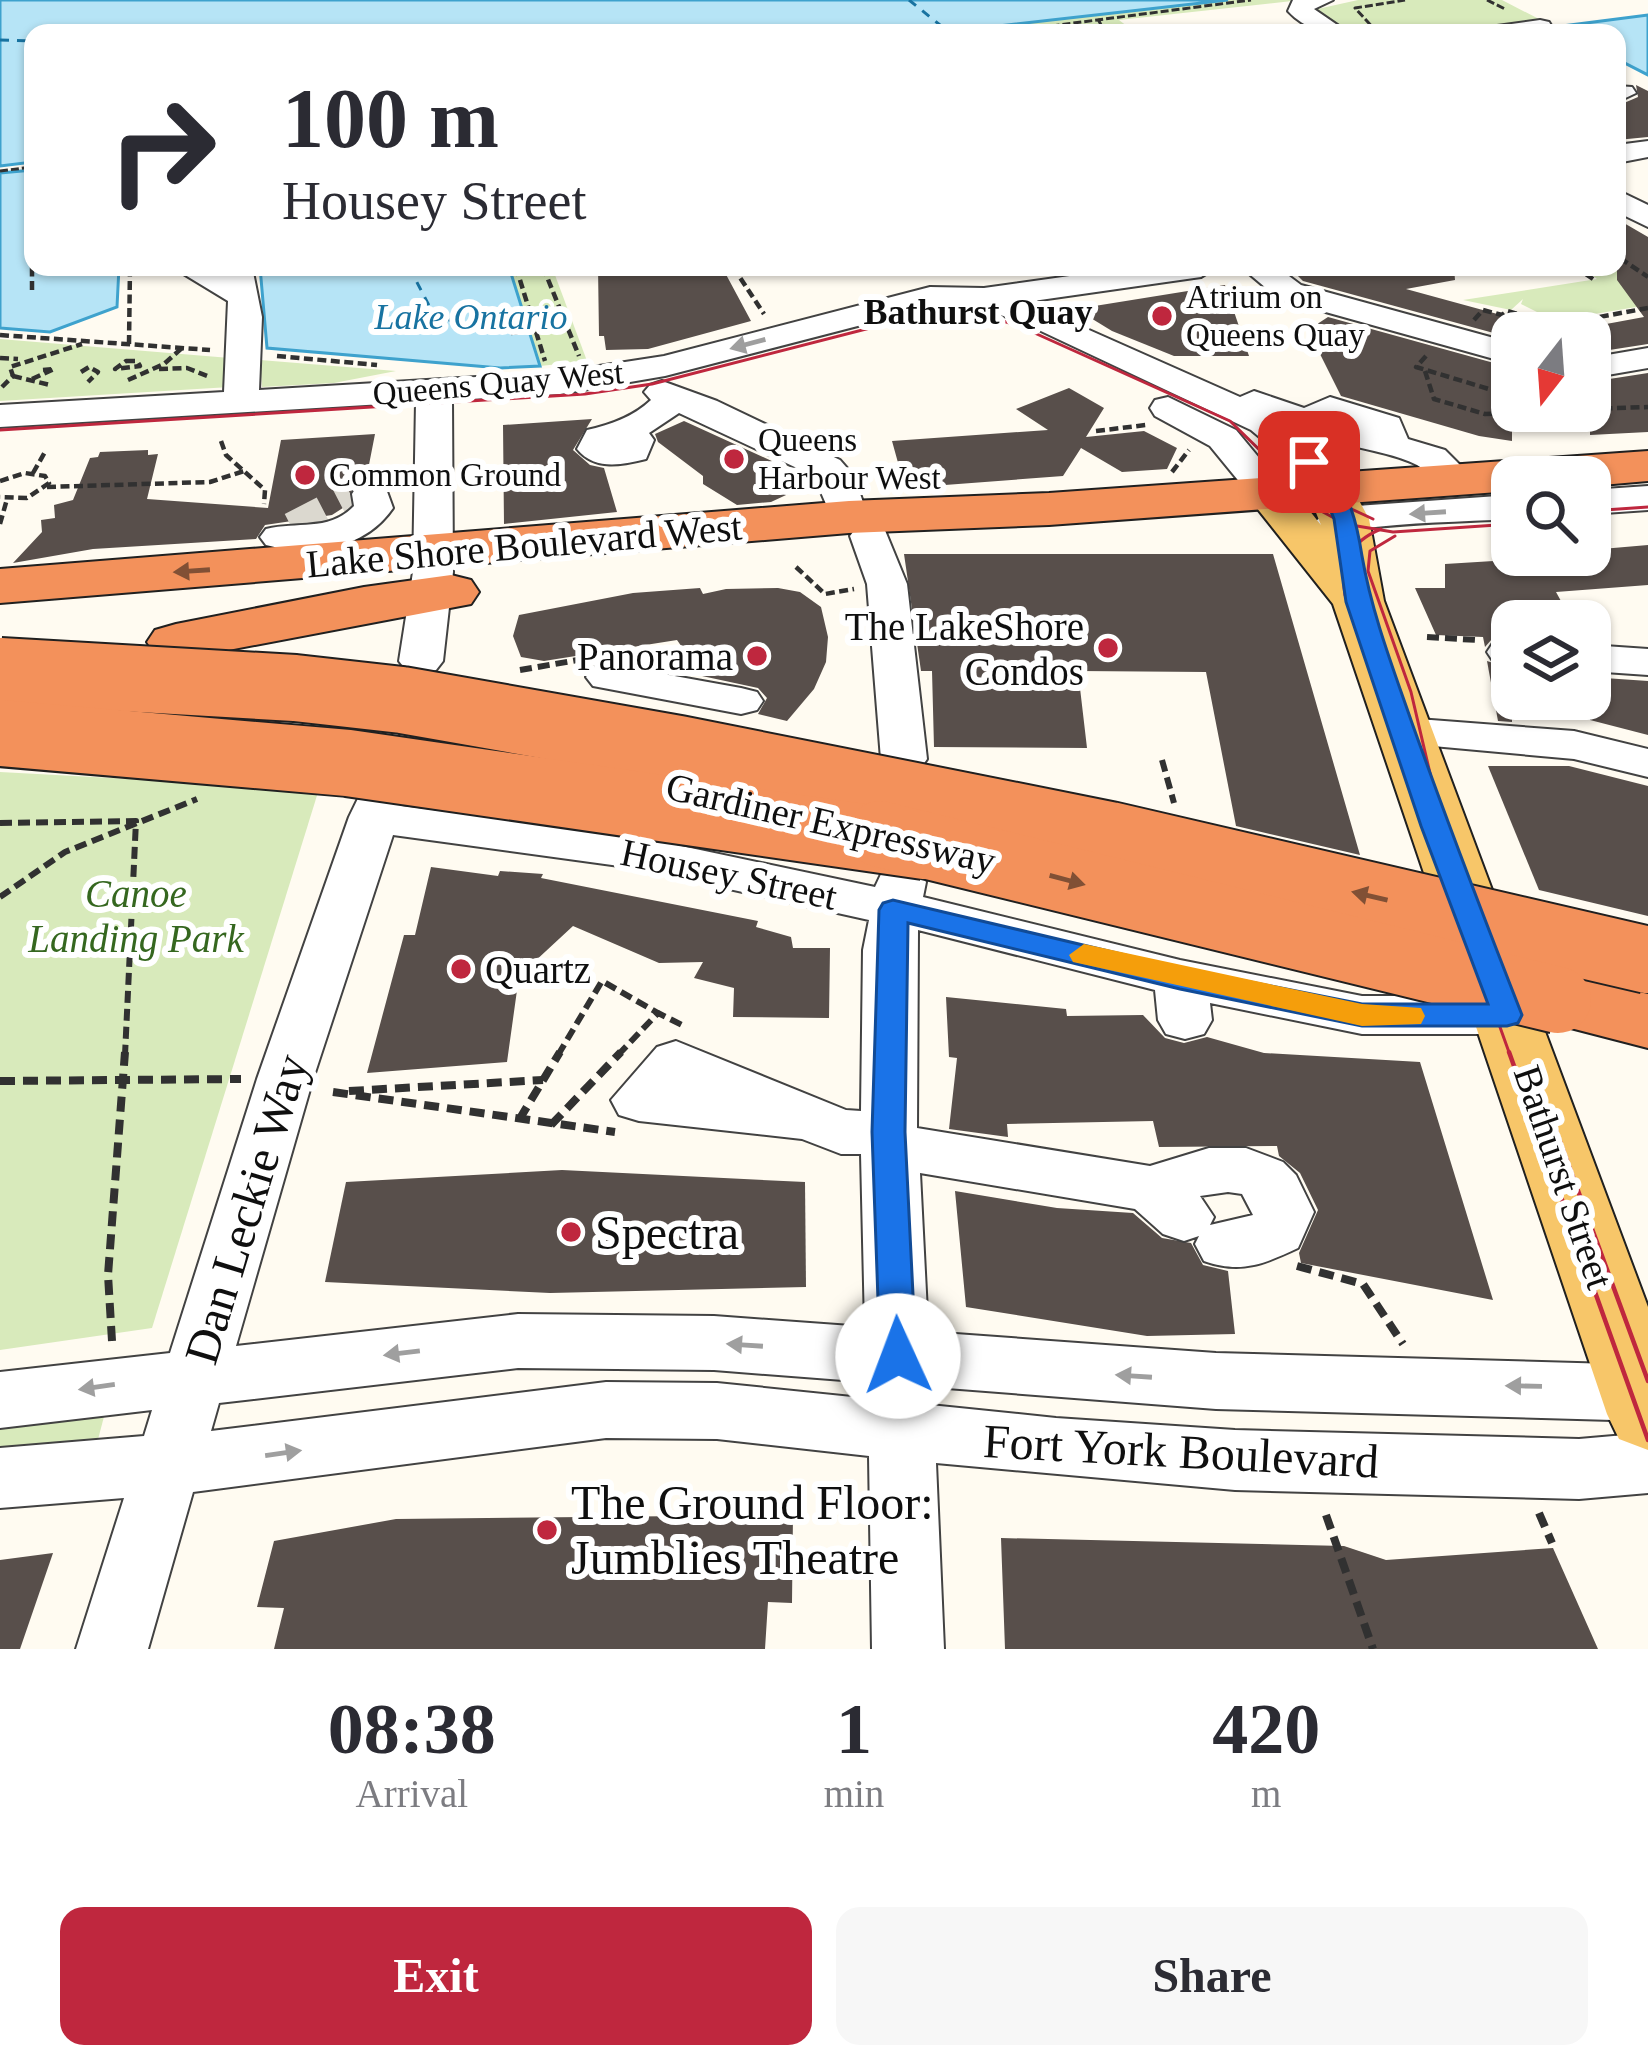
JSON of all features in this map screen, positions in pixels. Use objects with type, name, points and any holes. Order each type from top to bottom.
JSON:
[{"type":"highway","name":"Lake Shore Boulevard West","points":[[0,586],[433,573],[892,603],[1049,509],[1269,493],[1344,542],[1455,479],[1648,466]]},
{"type":"highway","name":"Lake Shore Boulevard West","points":[[176,642],[433,573]]},
{"type":"highway","points":[[0,643],[325,657],[470,676],[793,747],[1110,835]]},
{"type":"highway","name":"Gardiner Expressway","points":[[0,671],[295,688],[402,700],[679,749],[1110,835],[1648,960]]},
{"type":"highway","name":"Gardiner Expressway","points":[[0,704],[375,734],[600,770],[917,877],[1648,1021]]},
{"type":"highway","points":[[0,733],[236,747],[376,762],[917,877]]},
{"type":"main road","name":"Bathurst Street","points":[[1344,542],[1405,732],[1645,1400]]},
{"type":"street","points":[[1321,0],[1302,5],[1300,11],[1322,24]]},
{"type":"street","points":[[217,276],[246,353],[241,403]]},
{"type":"street","points":[[964,276],[976,307],[1078,370],[1208,427],[1269,493]]},
{"type":"street","name":"Queens Quay West","points":[[0,416],[241,403],[596,404],[667,396],[976,307],[1151,276]]},
{"type":"street","points":[[1269,276],[1291,292],[1491,348]]},
{"type":"street","name":"Queens Quay West","points":[[0,439],[434,402],[611,376],[930,297],[976,307]]},
{"type":"street","name":"Bathurst Street","points":[[976,307],[1030,313],[1310,423],[1306,457],[1344,542]]},
{"type":"street","points":[[1611,364],[1648,358]]},
{"type":"street","points":[[620,434],[658,414],[667,396],[704,409],[835,476],[892,603],[904,759]]},
{"type":"street","points":[[421,661],[433,573],[434,402]]},
{"type":"street","points":[[1310,423],[1432,458],[1455,479]]},
{"type":"street","points":[[274,527],[347,532],[374,508],[362,496],[434,482]]},
{"type":"street","points":[[1611,501],[1648,498]]},
{"type":"street","points":[[1344,542],[1491,511]]},
{"type":"street","points":[[1611,530],[1648,527]]},
{"type":"street","points":[[1344,542],[1392,547],[1491,539]]},
{"type":"street","points":[[1611,659],[1648,662]]},
{"type":"street","points":[[608,676],[671,698],[741,701]]},
{"type":"street","points":[[1405,732],[1574,745],[1648,763]]},
{"type":"street","name":"Housey Street","points":[[381,795],[917,877],[1182,999],[1362,1015],[1507,1015]]},
{"type":"street","name":"Dan Leckie Way","points":[[112,1649],[285,1079],[381,795]]},
{"type":"street","points":[[898,1356],[889,1139],[917,877]]},
{"type":"street","points":[[804,1118],[841,1132],[889,1139],[1209,1228]]},
{"type":"street","name":"Fort York Boulevard","points":[[0,1400],[518,1340],[714,1342],[1216,1381],[1555,1387],[1645,1400]]},
{"type":"street","name":"Fort York Boulevard","points":[[0,1478],[244,1458],[606,1410],[717,1411],[1235,1460],[1579,1468],[1648,1463]]},
{"type":"street","points":[[902,1431],[908,1649]]},
{"type":"path","points":[[1062,24],[1251,0]]},
{"type":"path","points":[[1369,24],[1354,8],[1405,0]]},
{"type":"path","points":[[1098,19],[1100,24]]},
{"type":"path","points":[[32,276],[32,290]]},
{"type":"path","points":[[129,344],[130,276]]},
{"type":"path","points":[[519,276],[547,369]]},
{"type":"path","points":[[547,276],[582,365]]},
{"type":"path","points":[[739,276],[772,320]]},
{"type":"path","points":[[1588,276],[1593,279]]},
{"type":"path","points":[[511,333],[536,331]]},
{"type":"path","points":[[0,358],[21,359],[91,342]]},
{"type":"path","points":[[115,384],[164,364],[182,349]]},
{"type":"path","points":[[0,368],[10,368],[21,359]]},
{"type":"path","points":[[81,372],[88,367],[98,374],[82,387],[103,386]]},
{"type":"path","points":[[10,368],[13,376]]},
{"type":"path","points":[[135,369],[144,373]]},
{"type":"path","points":[[32,380],[54,371],[43,370]]},
{"type":"path","points":[[1425,371],[1434,399],[1491,414]]},
{"type":"path","points":[[13,376],[58,387]]},
{"type":"path","points":[[0,389],[13,376]]},
{"type":"path","points":[[1611,409],[1648,407]]},
{"type":"path","points":[[1096,431],[1143,427],[1164,417]]},
{"type":"path","points":[[221,441],[226,455],[265,490],[274,527]]},
{"type":"path","points":[[1171,476],[1177,460],[1204,445]]},
{"type":"path","points":[[33,473],[45,452]]},
{"type":"path","points":[[0,524],[4,498],[34,496],[47,487],[211,482],[244,471]]},
{"type":"path","points":[[0,482],[33,473],[45,476],[47,487]]},
{"type":"path","points":[[796,567],[825,594],[892,603]]},
{"type":"path","points":[[1162,760],[1170,785]]},
{"type":"path","points":[[0,897],[51,859],[214,793]]},
{"type":"path","points":[[0,823],[136,821]]},
{"type":"path","points":[[112,1341],[108,1275],[124,1080],[136,821]]},
{"type":"path","points":[[519,1120],[602,981],[658,1013]]},
{"type":"path","points":[[0,1081],[241,1079]]},
{"type":"path","points":[[543,1080],[333,1092],[636,1133]]},
{"type":"path","points":[[1209,1228],[1363,1284],[1403,1343]]},
{"type":"path","points":[[1539,1513],[1552,1544]]},
{"type":"path","points":[[1326,1516],[1373,1649]]},
{"type":"green space","points":[[1229,0],[1301,0],[1119,20],[1124,24],[1017,24]]},
{"type":"green space","points":[[1358,0],[1502,0],[1549,24],[1334,24],[1313,10]]},
{"type":"green space","points":[[512,276],[555,276],[587,361],[540,366]]},
{"type":"green space","points":[[1593,276],[1624,276],[1648,305],[1606,312],[1537,312],[1521,304],[1523,299],[1511,310],[1463,300],[1597,279]]},
{"type":"green space","points":[[0,339],[230,358],[230,387],[0,401]]},
{"type":"green space","points":[[260,360],[396,371],[334,383],[262,387]]},
{"type":"green space","name":"Canoe Landing Park","points":[[0,772],[319,789],[152,1328],[0,1350]]},
{"type":"green space","points":[[106,1409],[96,1447],[0,1460],[0,1412]]},
{"type":"water","points":[[0,0],[1228,0],[1016,24],[24,24],[24,163],[0,166]]},
{"type":"water","points":[[1648,15],[1648,75],[1626,64],[1626,24],[1578,24]]},
{"type":"water","points":[[24,171],[24,276],[119,276],[117,307],[50,332],[0,328],[0,173]]},
{"type":"water","name":"Lake Ontario","points":[[261,276],[512,276],[540,366],[500,368],[267,348]]},
{"type":"building","points":[[1636,85],[1648,91],[1648,137],[1626,139],[1626,102],[1638,97]]},
{"type":"building","points":[[1626,224],[1648,237],[1648,344],[1611,350],[1611,323],[1644,317],[1617,280],[1617,276],[1626,276]]},
{"type":"building","points":[[598,276],[727,276],[751,321],[648,349],[606,350],[604,336],[599,336]]},
{"type":"building","points":[[1298,276],[1455,276],[1455,280],[1406,289],[1491,312],[1491,332]]},
{"type":"building","name":"Atrium on Queens Quay","points":[[1225,285],[1249,356],[1174,356],[1112,331],[1076,309]]},
{"type":"building","points":[[1328,317],[1491,362],[1491,432],[1512,432],[1512,441],[1341,396],[1308,330]]},
{"type":"building","points":[[1648,373],[1648,432],[1590,435],[1611,432],[1611,379]]},
{"type":"building","points":[[1069,388],[1104,408],[1086,437],[1144,431],[1177,448],[1167,469],[1122,472],[1081,448],[1063,476],[905,488],[892,441],[1048,430],[1016,409]]},
{"type":"building","points":[[592,419],[573,450],[590,465],[604,468],[617,512],[504,524],[503,425]]},
{"type":"building","name":"Queens Harbour West","points":[[684,421],[812,483],[771,502],[737,505],[703,484],[703,476],[658,442],[655,434]]},
{"type":"building","points":[[375,434],[366,480],[353,484],[349,504],[332,515],[265,525],[256,539],[93,549],[13,563],[42,532],[41,520],[55,518],[54,505],[73,500],[90,458],[100,452],[148,450],[148,455],[158,454],[147,499],[268,508],[281,440]]},
{"type":"building","points":[[1648,545],[1648,585],[1556,592],[1560,600],[1491,600],[1491,640],[1485,647],[1483,637],[1436,635],[1415,588],[1445,588],[1445,564],[1491,561],[1491,576],[1611,576],[1611,548]]},
{"type":"building","name":"The LakeShore Condos","points":[[904,554],[1273,554],[1360,855],[1236,826],[1206,672],[1078,671],[1087,748],[934,747],[932,671],[921,671]]},
{"type":"building","name":"Panorama","points":[[700,588],[703,594],[778,588],[800,592],[821,607],[828,637],[826,662],[814,689],[787,721],[758,714],[767,698],[758,688],[702,676],[677,640],[544,661],[521,657],[513,636],[519,615],[633,593]]},
{"type":"building","points":[[1611,678],[1648,681],[1648,735],[1590,720],[1611,720]]},
{"type":"building","points":[[1488,766],[1569,766],[1648,786],[1648,916],[1539,890]]},
{"type":"building","name":"Quartz","points":[[431,867],[498,876],[500,871],[543,874],[541,878],[758,921],[756,927],[791,937],[793,948],[830,948],[829,1018],[733,1017],[734,988],[694,978],[703,962],[659,963],[573,926],[519,976],[507,1062],[367,1073],[404,935],[415,935]]},
{"type":"building","points":[[946,997],[1066,1009],[1067,1016],[1143,1015],[1165,1038],[1184,1043],[1207,1037],[1264,1053],[1420,1062],[1493,1300],[1301,1263],[1299,1253],[1318,1210],[1300,1173],[1279,1156],[1277,1146],[1159,1147],[1153,1121],[1007,1124],[1008,1137],[949,1129],[957,1058],[949,1057]]},
{"type":"building","name":"Spectra","points":[[562,1170],[805,1182],[806,1287],[550,1293],[325,1282],[346,1182]]},
{"type":"building","points":[[955,1191],[1057,1208],[1133,1213],[1162,1238],[1191,1243],[1203,1265],[1228,1271],[1235,1334],[1147,1336],[966,1307]]},
{"type":"building","points":[[793,1515],[792,1603],[768,1602],[765,1649],[274,1649],[284,1608],[257,1607],[274,1541],[396,1519]]},
{"type":"building","points":[[1001,1538],[1344,1546],[1386,1560],[1553,1548],[1598,1649],[1005,1649]]},
{"type":"building","points":[[53,1553],[20,1649],[0,1649],[0,1560]]},
{"type":"ferry route","points":[[909,0],[939,24]]},
{"type":"ferry route","points":[[0,40],[24,41]]},
{"type":"ferry route","points":[[414,276],[435,317],[511,333]]},
{"type":"tunnel","points":[[1329,427],[1358,435]]},
{"type":"tunnel","points":[[293,530],[353,499]]},
{"type":"tram line","points":[[0,430],[585,394],[652,384],[909,318],[977,313],[1019,326],[1230,421],[1323,512],[1345,524],[1380,530]]},
{"type":"tram line","points":[[1297,462],[1347,507],[1373,519]]},
{"type":"tram line","points":[[1611,510],[1648,507]]},
{"type":"tram line","points":[[1380,530],[1491,525]]},
{"type":"tram line","points":[[1380,530],[1350,554],[1344,573],[1345,595],[1510,1055]]},
{"type":"tram line","points":[[1395,536],[1370,551],[1368,571],[1411,692],[1440,816]]},
{"type":"tram line","points":[[1509,1052],[1648,1440]]},
{"type":"tram line","points":[[1552,1120],[1648,1381]]},
{"type":"slow traffic","points":[[1084,955],[1362,1015],[1410,1016]]},
{"type":"place","name":"Atrium on Queens Quay","points":[[1162,316]]},
{"type":"place","name":"Queens Harbour West","points":[[734,459]]},
{"type":"place","name":"Common Ground","points":[[305,475]]},
{"type":"place","name":"The LakeShore Condos","points":[[1108,648]]},
{"type":"place","name":"Panorama","points":[[757,656]]},
{"type":"place","name":"Quartz","points":[[461,969]]},
{"type":"place","name":"Spectra","points":[[571,1232]]},
{"type":"place","name":"The Ground Floor: Jumblies Theatre","points":[[547,1530]]},
{"type":"district","name":"Bathurst Quay","points":[[978,312]]},
{"type":"route","points":[[898,1356],[889,1132],[893,910],[1180,978],[1362,1015],[1507,1015],[1358,602],[1345,519],[1336,498],[1309,462]]}]
